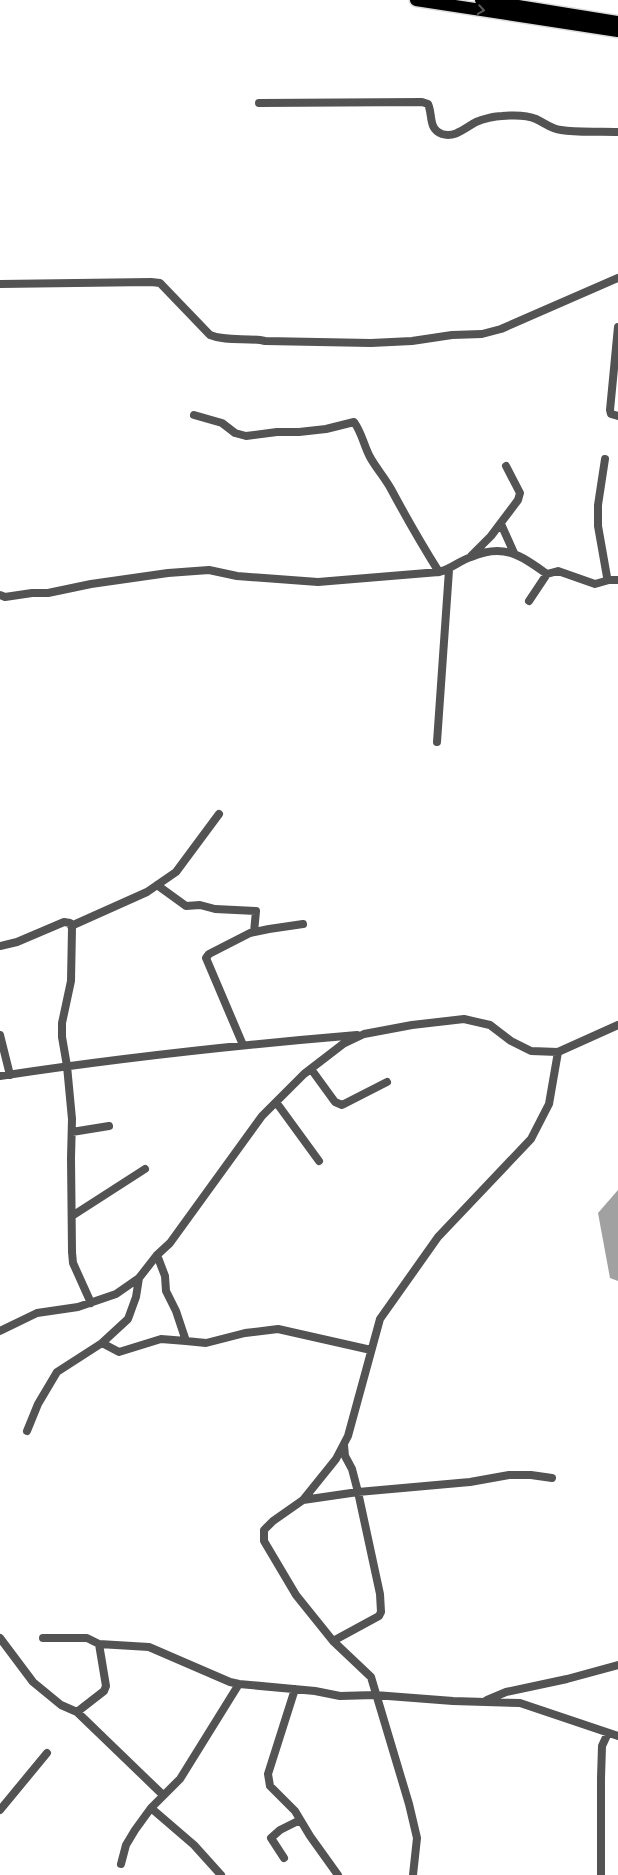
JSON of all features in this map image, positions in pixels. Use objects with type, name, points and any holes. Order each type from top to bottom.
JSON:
[{"type":"main road","points":[[416,0],[618,31]]},
{"type":"main road","points":[[481,0],[618,22]]},
{"type":"street","points":[[259,103],[422,102],[428,104],[435,130],[442,134],[460,132],[478,121],[501,116],[520,116],[536,119],[547,126],[560,130],[618,132]]},
{"type":"street","points":[[0,284],[160,283],[210,335],[217,338],[265,341],[371,342],[412,341],[452,335],[482,334],[501,329],[618,278]]},
{"type":"street","points":[[618,327],[610,410],[611,414],[618,416]]},
{"type":"street","points":[[194,415],[222,423],[235,433],[246,436],[326,429],[354,422],[370,457],[439,572]]},
{"type":"street","points":[[605,458],[598,505],[598,526],[609,580]]},
{"type":"street","points":[[0,595],[5,597],[48,593],[91,584],[168,573],[209,570],[237,576],[318,582],[449,570],[470,557],[501,524],[518,500],[520,494],[506,466]]},
{"type":"street","points":[[501,524],[514,553]]},
{"type":"street","points":[[470,557],[501,550],[514,553],[547,574]]},
{"type":"street","points":[[437,742],[449,570]]},
{"type":"street","points":[[529,601],[547,574],[558,571],[595,584],[609,580],[618,580]]},
{"type":"street","points":[[71,926],[148,892],[176,872],[219,814]]},
{"type":"street","points":[[157,885],[186,906],[200,905],[215,909],[256,911],[254,932]]},
{"type":"street","points":[[0,946],[17,942],[64,922],[70,923],[71,926],[71,980],[62,1023],[62,1037],[68,1066],[72,1132],[73,1263],[91,1303]]},
{"type":"street","points":[[243,1045],[206,958],[209,954],[228,943],[254,932],[303,924]]},
{"type":"street","points":[[0,1076],[243,1045],[364,1034],[412,1025],[464,1019],[490,1025],[511,1041],[531,1050],[558,1052],[618,1025]]},
{"type":"street","points":[[0,1331],[37,1314],[78,1307],[116,1294],[139,1278],[157,1255],[170,1243],[262,1116],[311,1069],[343,1044],[364,1034]]},
{"type":"street","points":[[0,1035],[10,1074]]},
{"type":"street","points":[[413,1875],[417,1838],[371,1677],[333,1641],[296,1595],[264,1541],[264,1530],[273,1521],[303,1500],[336,1459],[348,1436],[380,1319],[438,1237],[531,1139],[549,1104],[558,1052]]},
{"type":"street","points":[[311,1069],[334,1102],[342,1105],[386,1082]]},
{"type":"street","points":[[276,1102],[320,1161]]},
{"type":"street","points":[[72,1132],[109,1126]]},
{"type":"street","points":[[72,1216],[146,1169]]},
{"type":"street","points":[[157,1255],[165,1276],[166,1291],[186,1341]]},
{"type":"street","points":[[27,1431],[38,1404],[57,1372],[102,1342],[128,1319],[136,1297],[139,1278]]},
{"type":"street","points":[[102,1342],[119,1352],[161,1340],[206,1343],[245,1333],[278,1330],[371,1350]]},
{"type":"street","points":[[333,1641],[379,1616],[381,1612],[380,1594],[358,1492],[352,1469],[345,1456],[344,1445]]},
{"type":"street","points":[[303,1500],[358,1492],[470,1482],[509,1475],[526,1474],[552,1478]]},
{"type":"street","points":[[0,1638],[34,1682],[61,1705],[77,1712],[163,1795]]},
{"type":"street","points":[[43,1638],[87,1638],[99,1644],[149,1647],[230,1682],[239,1684],[295,1689],[340,1696],[375,1695],[520,1703],[618,1736]]},
{"type":"street","points":[[77,1712],[104,1691],[106,1686],[99,1644]]},
{"type":"street","points":[[485,1702],[506,1692],[567,1679],[618,1665]]},
{"type":"street","points":[[121,1864],[130,1837],[151,1808],[180,1779],[239,1684]]},
{"type":"street","points":[[295,1689],[268,1774],[270,1786],[295,1811],[338,1875]]},
{"type":"street","points":[[601,1875],[602,1746],[608,1733]]},
{"type":"street","points":[[0,1810],[47,1753]]},
{"type":"street","points":[[0,1796],[6,1803]]},
{"type":"street","points":[[151,1808],[194,1845],[221,1875]]},
{"type":"street","points":[[284,1858],[271,1838],[280,1830],[300,1820]]},
{"type":"shaded area","points":[[618,1190],[618,1281],[610,1278],[598,1213]]}]
